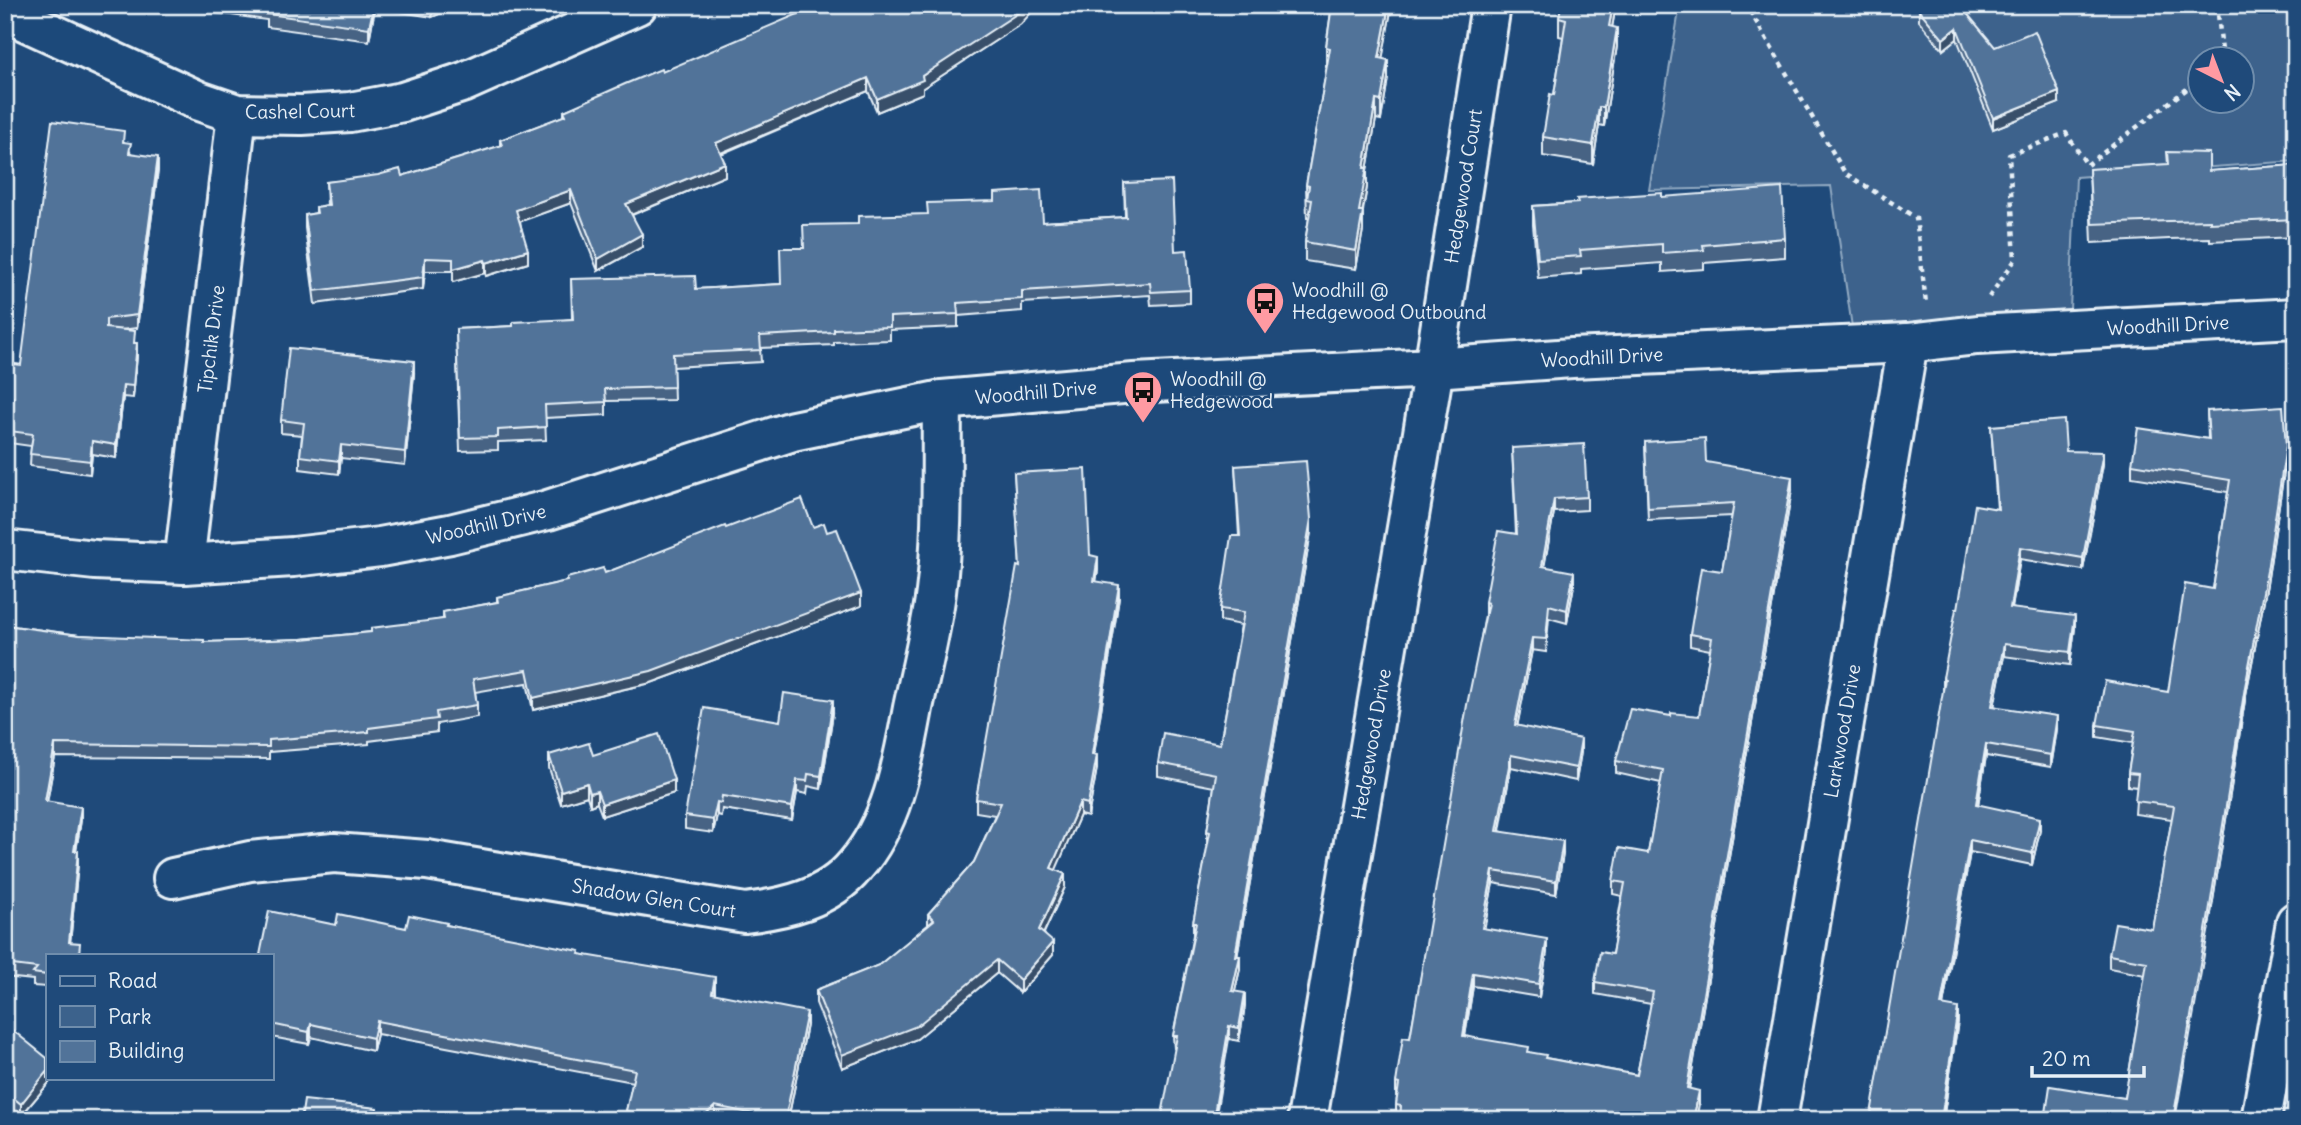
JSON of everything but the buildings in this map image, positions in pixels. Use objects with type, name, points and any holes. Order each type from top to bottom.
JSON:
[{"type":"street","name":"Cashel Court","points":[[5,12],[199,101],[237,114],[302,115],[350,113],[403,102],[464,82],[637,5]]},
{"type":"street","name":"Hedgewood Court","points":[[1434,368],[1492,5]]},
{"type":"street","name":"Tipchik Drive","points":[[184,564],[237,114]]},
{"type":"street","name":"Woodhill Drive","points":[[5,550],[95,561],[184,564],[380,547],[450,534],[548,510],[793,430],[942,400],[1134,383],[1434,368],[1572,358],[1908,343],[1977,335],[2296,318]]},
{"type":"street","name":"Larkwood Drive","points":[[1776,1120],[1908,343]]},
{"type":"street","name":"Hedgewood Drive","points":[[1307,1120],[1434,368]]},
{"type":"street","name":"Shadow Glen Court","points":[[173,878],[250,862],[334,853],[427,860],[745,913],[782,908],[822,893],[855,867],[883,825],[904,756],[936,593],[941,532],[942,400]]},
{"type":"street","points":[[2261,1120],[2296,922]]},
{"type":"path","points":[[1760,5],[1751,13],[1845,173],[1916,218],[1927,308]]},
{"type":"path","points":[[2217,5],[2221,46]]},
{"type":"path","points":[[1988,298],[2015,260],[2009,155],[2066,133],[2087,165],[2186,90]]},
{"type":"green space","points":[[1680,5],[2296,5],[2296,161],[2076,177],[2070,309],[1852,327],[1831,186],[1649,190]]},
{"type":"place","name":"Woodhill @ Hedgewood Outbound","points":[[1265,335]]},
{"type":"place","name":"Woodhill @ Hedgewood","points":[[1143,424]]}]
